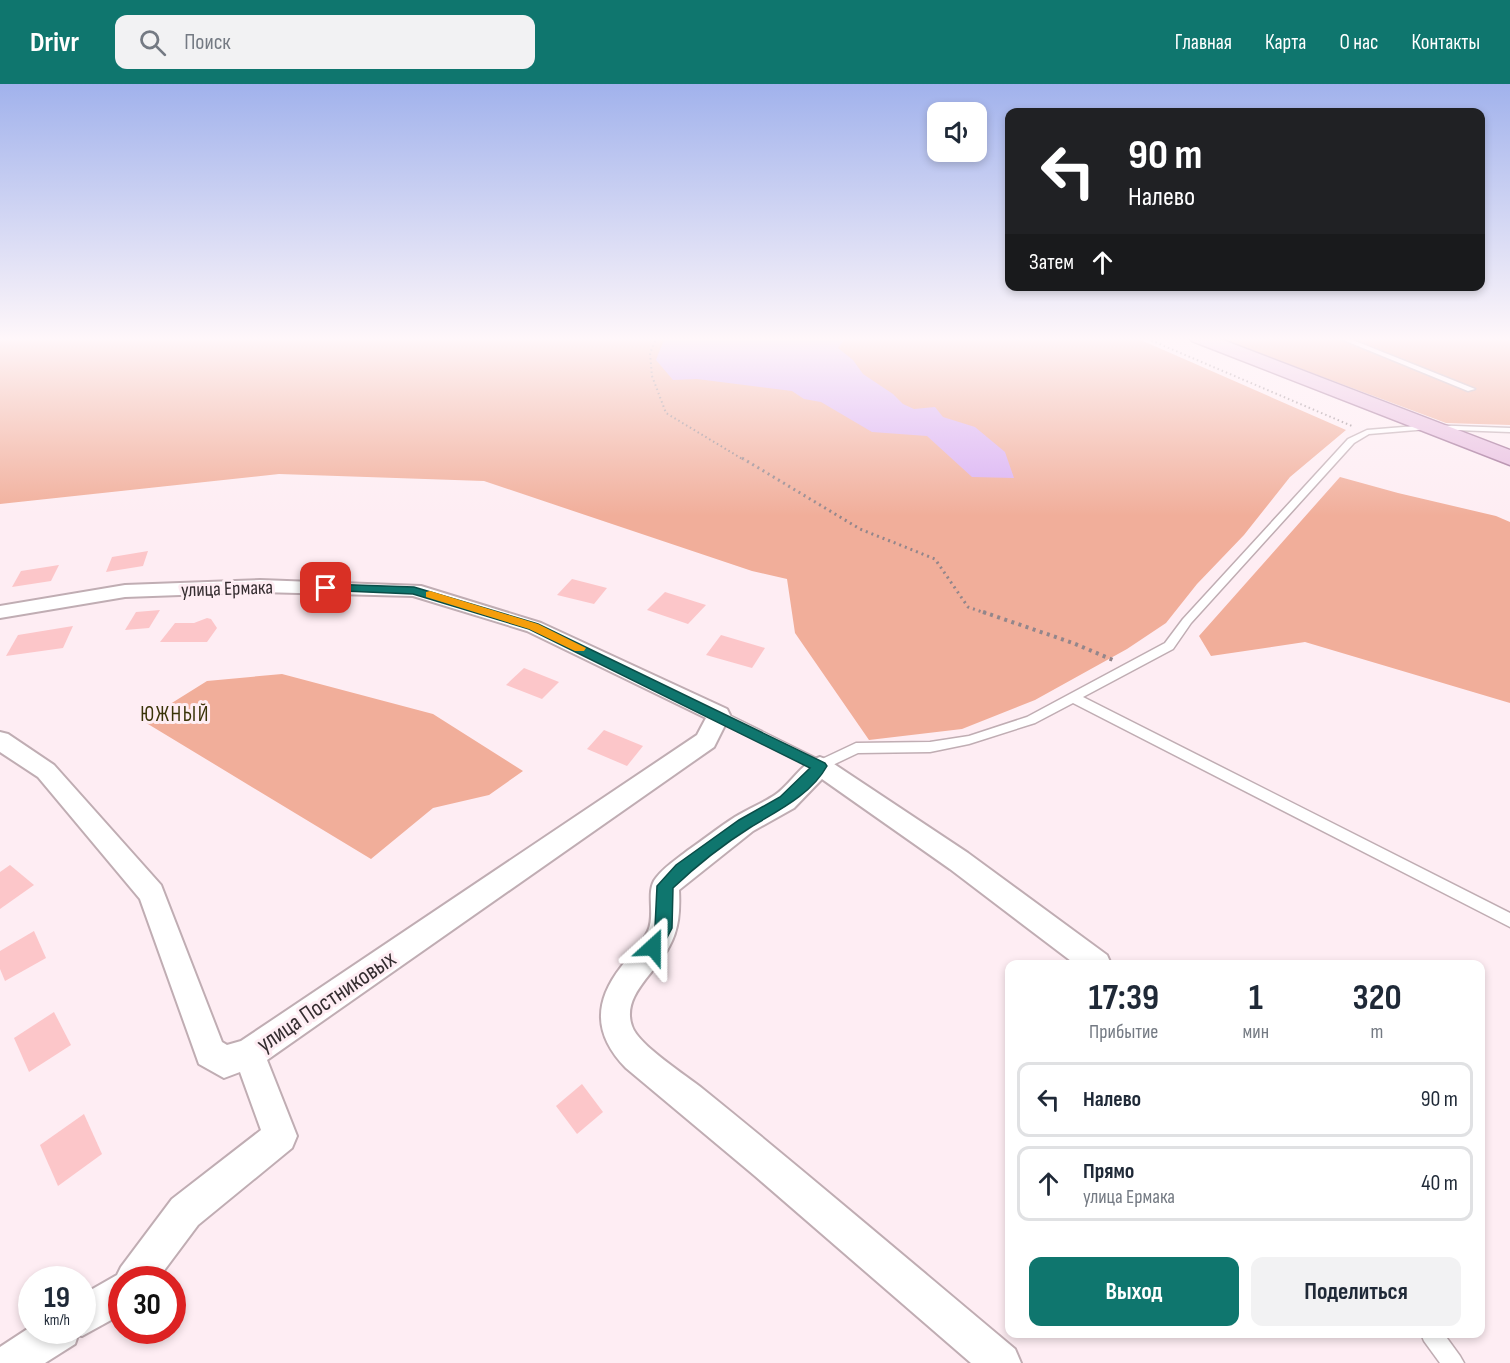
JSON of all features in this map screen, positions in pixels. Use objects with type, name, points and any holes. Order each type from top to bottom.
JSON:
[{"type":"main road","points":[[1351,397],[1510,458]]},
{"type":"street","name":"улица Ермака","points":[[0,612],[125,591],[260,586],[414,590],[534,627],[719,715]]},
{"type":"street","name":"улица Постниковых","points":[[0,740],[46,771],[151,893],[210,1053],[224,1062],[249,1054],[706,741],[719,715]]},
{"type":"street","points":[[1001,1363],[774,1168],[636,1055],[617,1032],[614,1011],[624,984],[653,947],[664,928],[665,886],[681,870],[744,824],[785,801],[820,766],[959,861],[1091,960]]},
{"type":"street","points":[[144,1266],[184,1212],[280,1136],[249,1054]]},
{"type":"street","points":[[9,1363],[39,1344]]},
{"type":"lane","points":[[719,715],[820,766],[856,748],[930,747],[969,740],[1031,720],[1169,646],[1187,621],[1351,441],[1367,432],[1428,427],[1510,430]]},
{"type":"lane","points":[[1072,697],[1510,920]]},
{"type":"lane","points":[[1434,1338],[1453,1363]]},
{"type":"path","points":[[660,397],[666,413],[860,529],[935,559],[968,607],[1073,643],[1128,667]]},
{"type":"path","points":[[1284,397],[1367,432]]},
{"type":"shaded area","points":[[0,397],[1270,397],[1346,430],[1290,477],[1244,535],[1197,584],[1166,623],[1127,649],[1035,700],[962,729],[869,740],[795,633],[787,579],[752,571],[484,481],[279,474],[0,504]]},
{"type":"shaded area","points":[[801,397],[896,397],[903,404],[914,409],[935,407],[943,417],[975,427],[1005,452],[1014,478],[972,477],[927,436],[872,432],[821,402]]},
{"type":"shaded area","points":[[1376,397],[1510,397],[1510,425],[1446,423]]},
{"type":"shaded area","points":[[1340,477],[1496,516],[1510,522],[1510,703],[1305,642],[1211,656],[1199,636]]},
{"type":"shaded area","points":[[282,674],[433,714],[523,771],[489,795],[433,808],[371,859],[143,721],[207,681]]},
{"type":"building","points":[[148,551],[143,566],[106,572],[112,557]]},
{"type":"building","points":[[59,565],[51,581],[12,587],[21,571]]},
{"type":"building","points":[[572,579],[607,588],[594,604],[557,595]]},
{"type":"building","points":[[665,592],[706,605],[688,624],[647,610]]},
{"type":"building","points":[[160,610],[149,628],[125,630],[136,612]]},
{"type":"building","points":[[207,618],[211,619],[217,628],[207,642],[160,642],[175,623],[194,623]]},
{"type":"building","points":[[73,626],[63,648],[6,656],[18,635]]},
{"type":"building","points":[[721,635],[765,648],[752,668],[706,655]]},
{"type":"building","points":[[524,668],[559,682],[542,699],[506,685]]},
{"type":"building","points":[[604,730],[643,746],[627,766],[587,749]]},
{"type":"building","points":[[10,865],[34,885],[0,909],[0,872]]},
{"type":"building","points":[[34,931],[46,958],[5,981],[0,969],[0,951]]},
{"type":"building","points":[[54,1012],[71,1045],[29,1072],[14,1038]]},
{"type":"building","points":[[582,1084],[603,1112],[577,1134],[556,1106]]},
{"type":"building","points":[[84,1114],[102,1154],[58,1186],[40,1145]]},
{"type":"slow traffic","points":[[430,595],[534,627],[579,648]]},
{"type":"district","name":"ЮЖНЫЙ","points":[[175,714]]},
{"type":"route","points":[[326,588],[414,590],[534,627],[820,766],[785,801],[744,824],[681,870],[665,886],[664,928],[653,947]]}]
